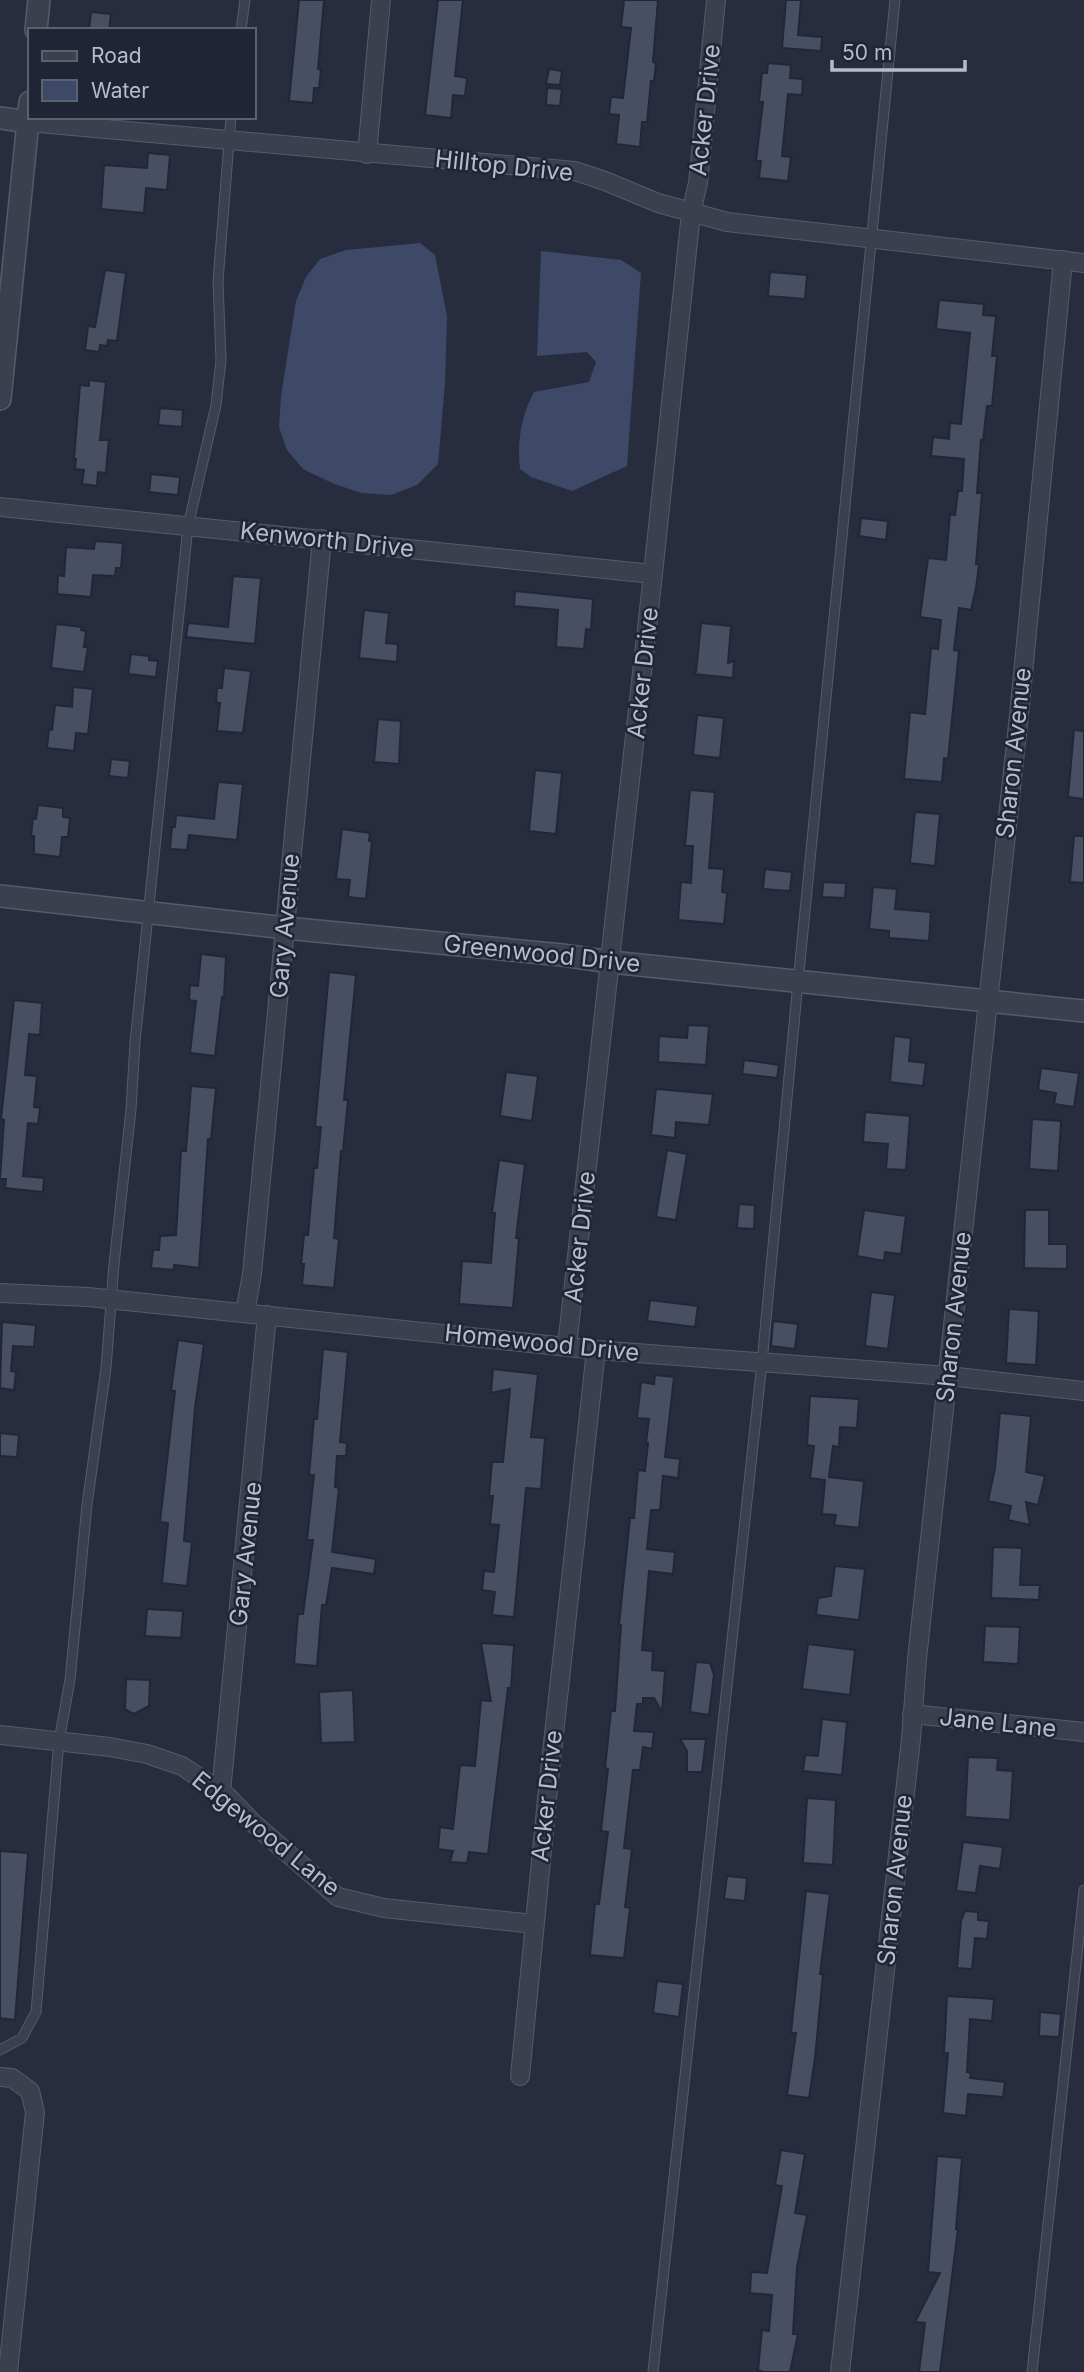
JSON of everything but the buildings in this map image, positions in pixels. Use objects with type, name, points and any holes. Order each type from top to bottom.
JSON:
[{"type":"street","points":[[36,28],[39,0]]},
{"type":"street","points":[[367,154],[381,0]]},
{"type":"street","name":"Acker Drive","points":[[567,1346],[691,214],[698,183],[716,0]]},
{"type":"street","name":"Hilltop Drive","points":[[0,118],[28,112]]},
{"type":"street","points":[[0,399],[28,119]]},
{"type":"street","name":"Hilltop Drive","points":[[77,119],[229,141],[575,171],[606,181],[658,204],[727,222],[1084,262]]},
{"type":"street","name":"Sharon Avenue","points":[[840,2372],[910,1752],[1019,715],[1063,260]]},
{"type":"street","name":"Kenworth Drive","points":[[0,507],[653,574]]},
{"type":"street","name":"Gary Avenue","points":[[245,1313],[286,928],[322,539]]},
{"type":"street","name":"Greenwood Drive","points":[[0,896],[1084,1011]]},
{"type":"street","name":"Homewood Drive","points":[[0,1293],[111,1299],[596,1350],[948,1376],[1084,1391]]},
{"type":"street","name":"Gary Avenue","points":[[221,1792],[255,1462],[267,1315]]},
{"type":"street","name":"Acker Drive","points":[[520,2076],[590,1387],[596,1350]]},
{"type":"street","name":"Jane Lane","points":[[912,1714],[1084,1732]]},
{"type":"street","name":"Edgewood Lane","points":[[0,1735],[147,1754],[182,1766],[221,1792],[338,1897],[384,1908],[534,1924]]},
{"type":"street","points":[[0,2077],[12,2078],[30,2091],[35,2112],[8,2372]]},
{"type":"lane","points":[[241,28],[245,0]]},
{"type":"lane","points":[[653,2372],[762,1362],[895,0]]},
{"type":"lane","points":[[0,2050],[22,2038],[36,2012],[59,1741],[70,1680],[87,1505],[106,1368],[135,1042],[188,526],[216,405],[221,360],[218,281],[232,119]]},
{"type":"lane","points":[[1031,2372],[1084,1890]]},
{"type":"water","points":[[420,243],[435,255],[447,316],[438,464],[417,485],[391,495],[361,493],[303,469],[287,450],[279,427],[281,396],[296,301],[306,277],[320,259],[346,250]]},
{"type":"water","points":[[541,251],[621,260],[641,273],[627,466],[572,491],[531,477],[520,469],[521,429],[534,392],[589,382],[596,362],[587,352],[537,356]]}]
